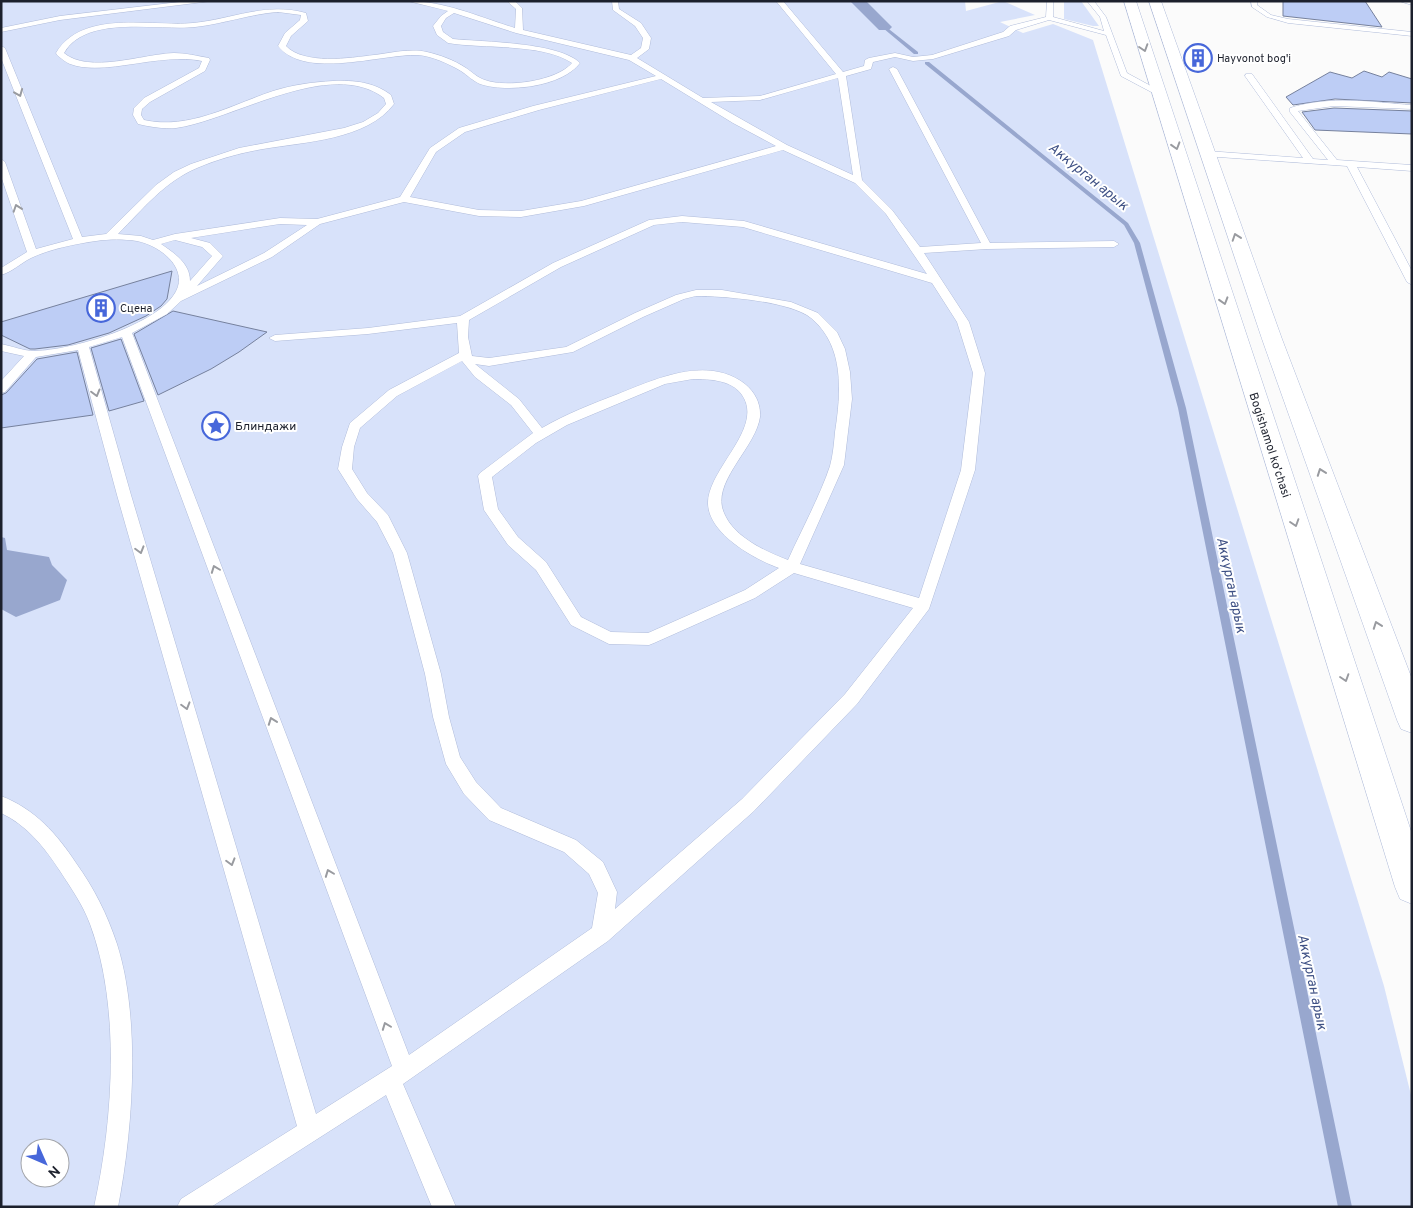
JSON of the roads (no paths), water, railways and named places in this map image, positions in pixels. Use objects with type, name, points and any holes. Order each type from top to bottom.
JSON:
[{"type":"main road","name":"Bogishamol ko'chasi","points":[[1130,1],[1235,335],[1406,854],[1412,887]]},
{"type":"main road","points":[[1155,1],[1272,339],[1412,720]]},
{"type":"main road","points":[[1235,335],[1243,331],[1252,331],[1272,339]]},
{"type":"lane","points":[[6,28],[60,18],[208,1]]},
{"type":"lane","points":[[189,1207],[397,1075],[601,934],[748,805],[851,699],[924,605],[968,470],[979,373],[963,322],[917,250],[888,212],[858,181],[784,147],[742,115],[701,100],[632,58],[519,31],[455,10],[411,1]]},
{"type":"lane","points":[[510,1],[519,8],[519,31]]},
{"type":"lane","points":[[614,1],[616,10],[638,25],[647,38],[645,49],[632,58]]},
{"type":"lane","points":[[779,1],[842,76],[858,181]]},
{"type":"lane","points":[[1049,18],[1050,1]]},
{"type":"lane","points":[[1090,1],[1103,17],[1124,74],[1158,92]]},
{"type":"lane","points":[[1254,1],[1254,6],[1269,16],[1288,22],[1412,34]]},
{"type":"lane","points":[[1404,1],[1412,3]]},
{"type":"lane","points":[[110,236],[166,182],[177,174],[217,157],[246,149],[352,130],[386,111],[390,104],[388,97],[368,85],[314,84],[277,93],[209,117],[153,127],[141,122],[137,115],[138,108],[147,100],[202,69],[206,65],[206,60],[194,56],[178,55],[98,63],[76,63],[68,60],[60,53],[67,42],[110,26],[129,24],[164,26],[202,24],[268,11],[292,10],[304,14],[304,21],[288,35],[282,46],[290,54],[304,58],[335,60],[419,52],[462,69],[482,83],[509,84],[532,83],[554,78],[572,70],[576,63],[566,55],[556,52],[451,41],[440,34],[437,26],[443,18],[455,10]]},
{"type":"lane","points":[[900,66],[1006,34],[1013,28],[1049,18],[1109,34]]},
{"type":"lane","points":[[1,48],[79,242]]},
{"type":"lane","points":[[701,100],[760,98],[871,68],[869,60],[895,54],[987,246]]},
{"type":"lane","points":[[404,199],[433,150],[458,132],[500,118],[663,76]]},
{"type":"lane","points":[[1249,76],[1310,161]]},
{"type":"lane","points":[[742,115],[760,98]]},
{"type":"lane","points":[[1334,163],[1293,110],[1312,105],[1359,104],[1412,107]]},
{"type":"lane","points":[[152,243],[175,236],[280,221],[317,222],[404,199],[479,213],[521,214],[581,204],[636,190],[784,147]]},
{"type":"lane","points":[[1207,154],[1412,168]]},
{"type":"lane","points":[[1,162],[33,254]]},
{"type":"lane","points":[[1351,165],[1412,282]]},
{"type":"lane","points":[[275,338],[368,331],[463,319],[557,265],[652,222],[682,219],[744,224],[935,280]]},
{"type":"lane","points":[[180,298],[262,259],[298,237],[317,222]]},
{"type":"lane","points":[[1,272],[33,254],[79,242],[110,236],[133,238],[152,243],[171,256],[185,273],[185,282],[180,298]]},
{"type":"lane","points":[[1,347],[33,354],[83,346],[126,333],[159,314],[180,298],[218,256],[206,245],[175,236]]},
{"type":"lane","points":[[917,250],[987,246],[1114,244]]},
{"type":"lane","points":[[464,355],[468,359],[488,362],[570,350],[666,302],[696,293],[722,293],[763,299],[790,305],[814,315],[828,327],[836,341],[844,372],[846,399],[836,465],[792,567],[750,594],[649,639],[610,638],[576,621],[541,566],[512,541],[491,510],[485,476],[540,434],[593,408],[674,377],[710,375],[731,380],[747,391],[756,408],[740,450],[717,491],[714,504],[731,532],[746,546],[792,567],[924,605]]},
{"type":"lane","points":[[463,319],[464,355],[472,370],[511,399],[540,434]]},
{"type":"lane","points":[[126,333],[444,1207]]},
{"type":"lane","points":[[83,346],[124,495],[310,1130]]},
{"type":"lane","points":[[1,389],[33,354]]},
{"type":"lane","points":[[464,355],[393,393],[354,426],[348,447],[345,469],[362,496],[383,519],[400,553],[433,674],[441,717],[452,758],[470,788],[495,814],[570,846],[596,868],[608,892],[601,934]]},
{"type":"lane","points":[[1,804],[13,809],[39,829],[62,858],[87,895],[99,922],[114,972],[119,1009],[122,1093],[115,1169],[106,1207]]},
{"type":"water","points":[[1,537],[5,538],[7,550],[49,557],[52,565],[67,580],[60,600],[16,617],[1,609]]},
{"type":"waterway","points":[[857,1],[884,27]]},
{"type":"waterway","name":"Аккурган арык","points":[[884,27],[916,53]]},
{"type":"waterway","name":"Аккурган арык","points":[[927,63],[1126,224],[1137,243],[1182,408],[1345,1207]]},
{"type":"place","name":"Hayvonot bog'i","points":[[1198,58]]},
{"type":"place","name":"Сцена","points":[[101,308]]},
{"type":"place","name":"Блиндажи","points":[[216,426]]}]
